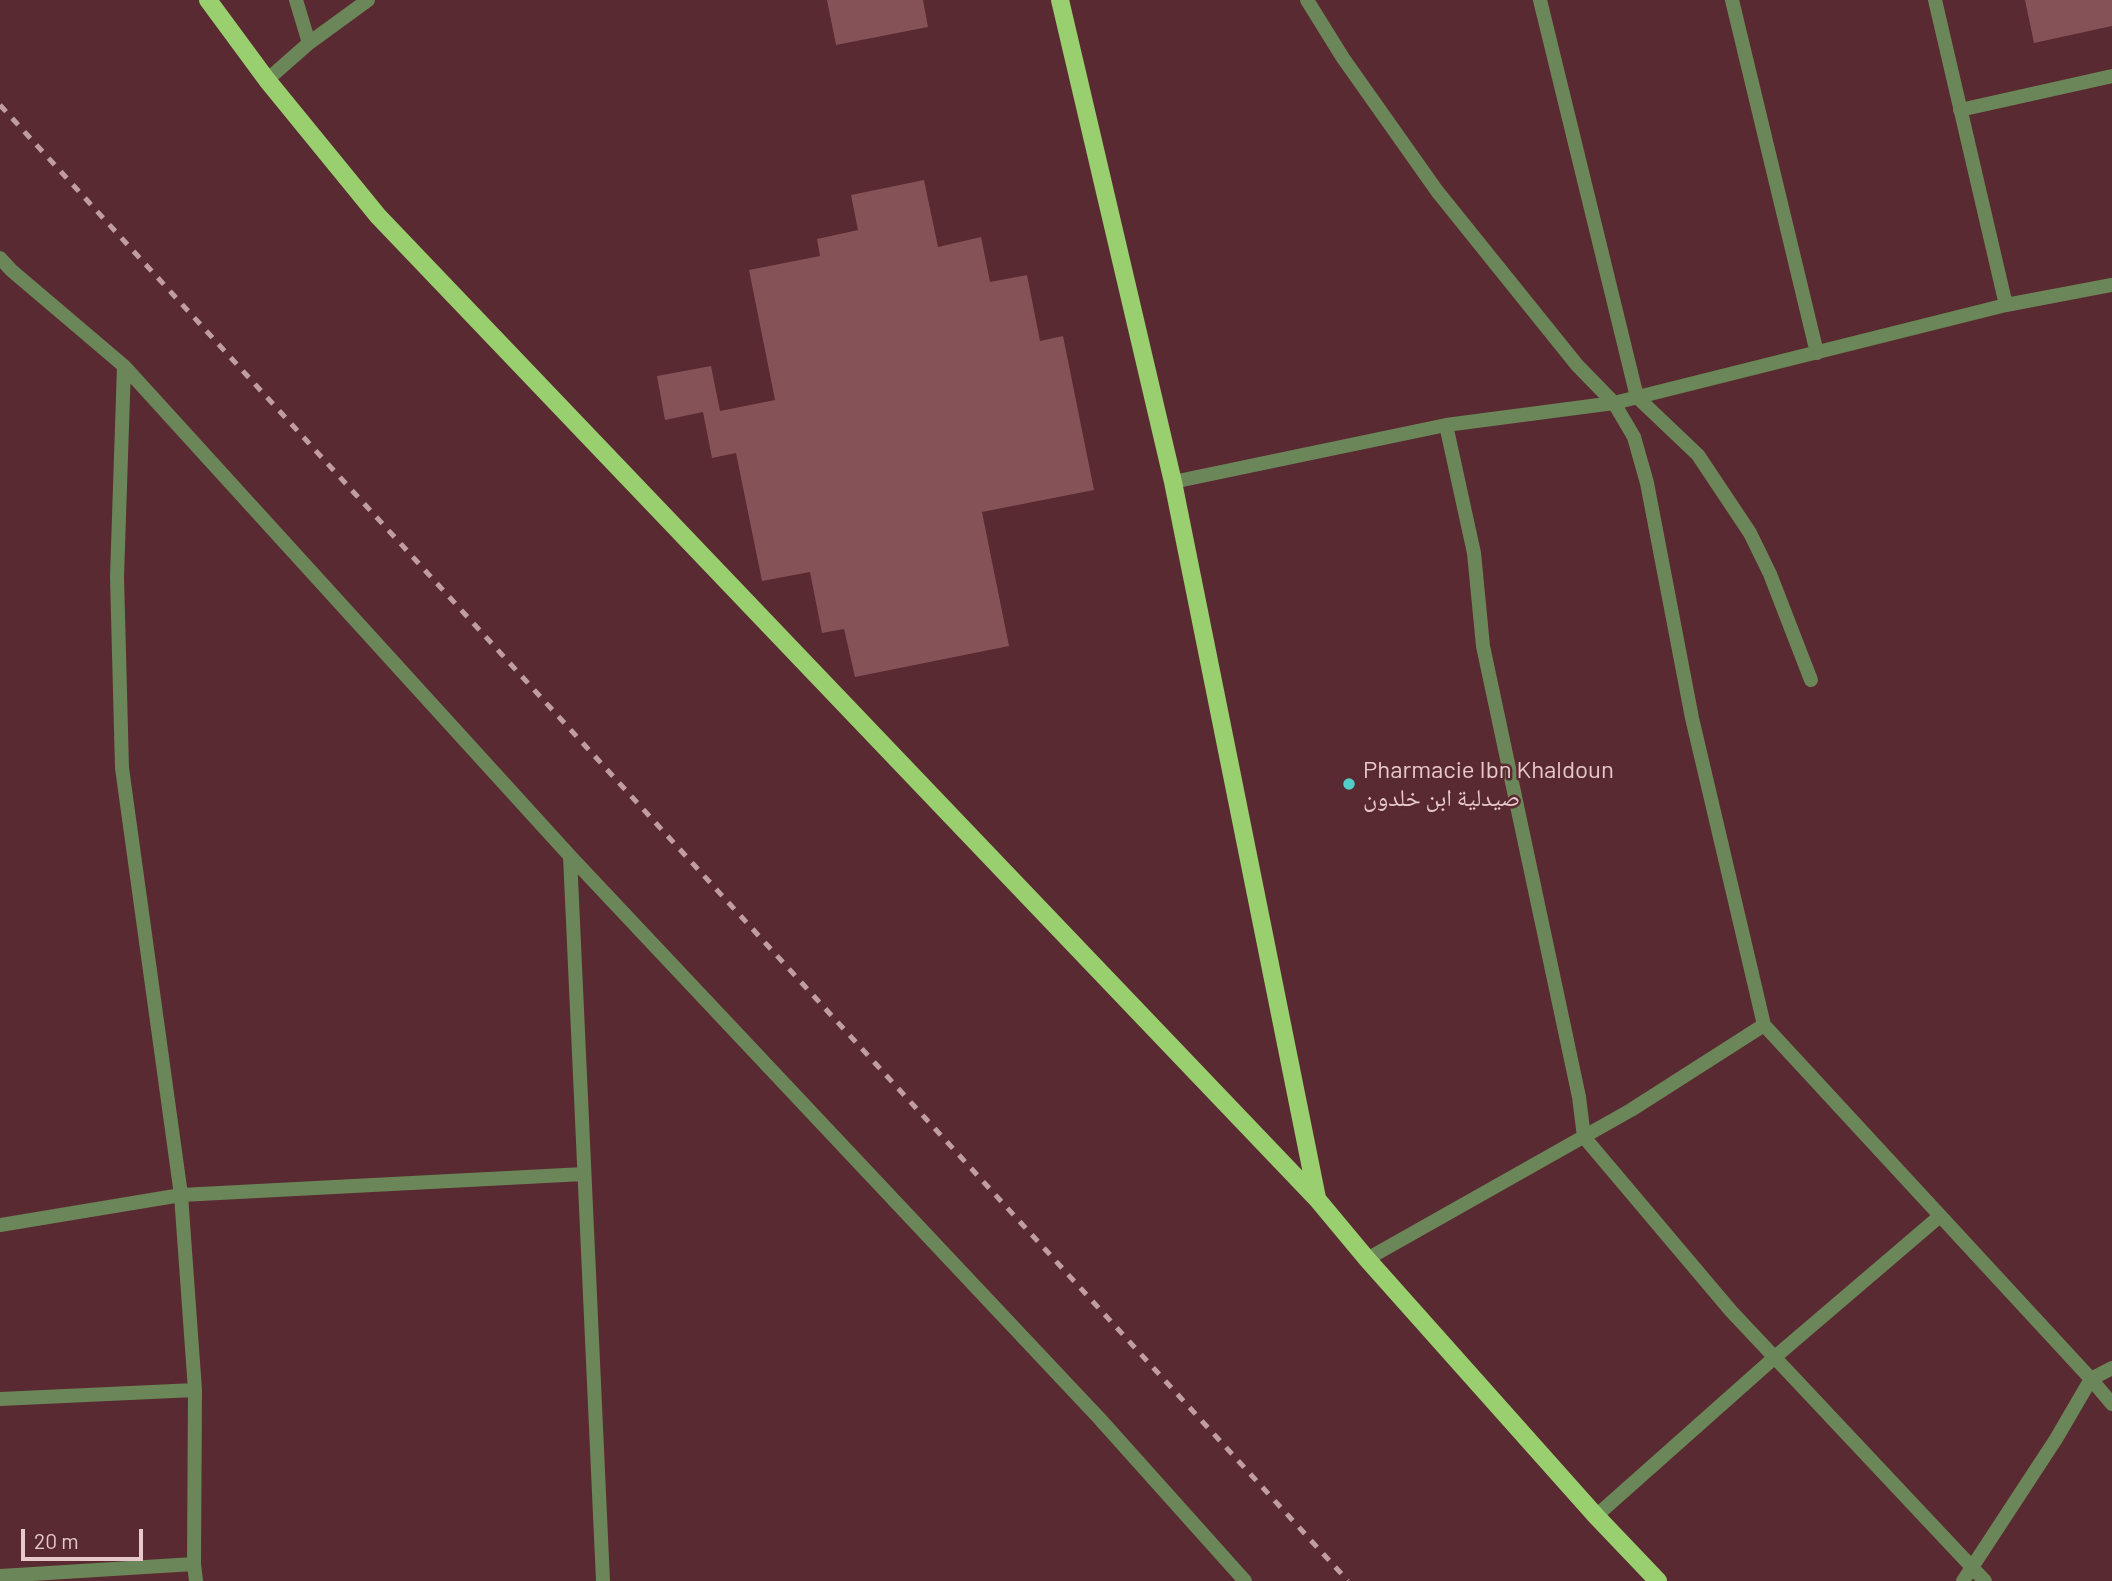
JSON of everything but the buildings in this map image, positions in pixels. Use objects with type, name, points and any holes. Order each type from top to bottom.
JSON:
[{"type":"main road","points":[[208,0],[267,80],[388,226],[1317,1199],[1596,1516],[1658,1581]]},
{"type":"main road","points":[[1060,0],[1173,482],[1317,1199]]},
{"type":"street","points":[[296,0],[310,43]]},
{"type":"street","points":[[267,80],[310,43],[368,0]]},
{"type":"street","points":[[1307,0],[1343,58],[1437,191],[1577,365],[1614,403],[1634,437],[1647,483],[1692,718],[1764,1025],[2112,1404]]},
{"type":"street","points":[[1540,0],[1637,397],[1698,455],[1749,533],[1770,574],[1811,680]]},
{"type":"street","points":[[1732,0],[1817,353]]},
{"type":"street","points":[[1935,0],[2006,305]]},
{"type":"street","points":[[1961,110],[2112,76]]},
{"type":"street","points":[[0,258],[6,274],[124,366],[570,856],[1099,1418],[1245,1581]]},
{"type":"street","points":[[1173,482],[1446,425],[1614,403],[2006,305],[2112,285]]},
{"type":"street","points":[[124,366],[117,577],[122,768],[181,1195],[195,1390],[196,1581]]},
{"type":"street","points":[[1446,425],[1474,553],[1483,646],[1579,1097],[1584,1137],[1731,1311],[1985,1581]]},
{"type":"street","points":[[570,856],[603,1581]]},
{"type":"street","points":[[1367,1258],[1631,1110],[1764,1025]]},
{"type":"street","points":[[0,1225],[181,1195],[584,1174]]},
{"type":"street","points":[[1596,1516],[1774,1357],[1940,1216]]},
{"type":"street","points":[[1963,1581],[2056,1439],[2091,1379],[2112,1368]]},
{"type":"street","points":[[0,1399],[195,1390]]},
{"type":"street","points":[[0,1576],[194,1564]]},
{"type":"railway","points":[[0,105],[1348,1581]]},
{"type":"place","name":"Pharmacie Ibn Khaldoun صيدلية ابن خلدون","points":[[1349,784]]}]
